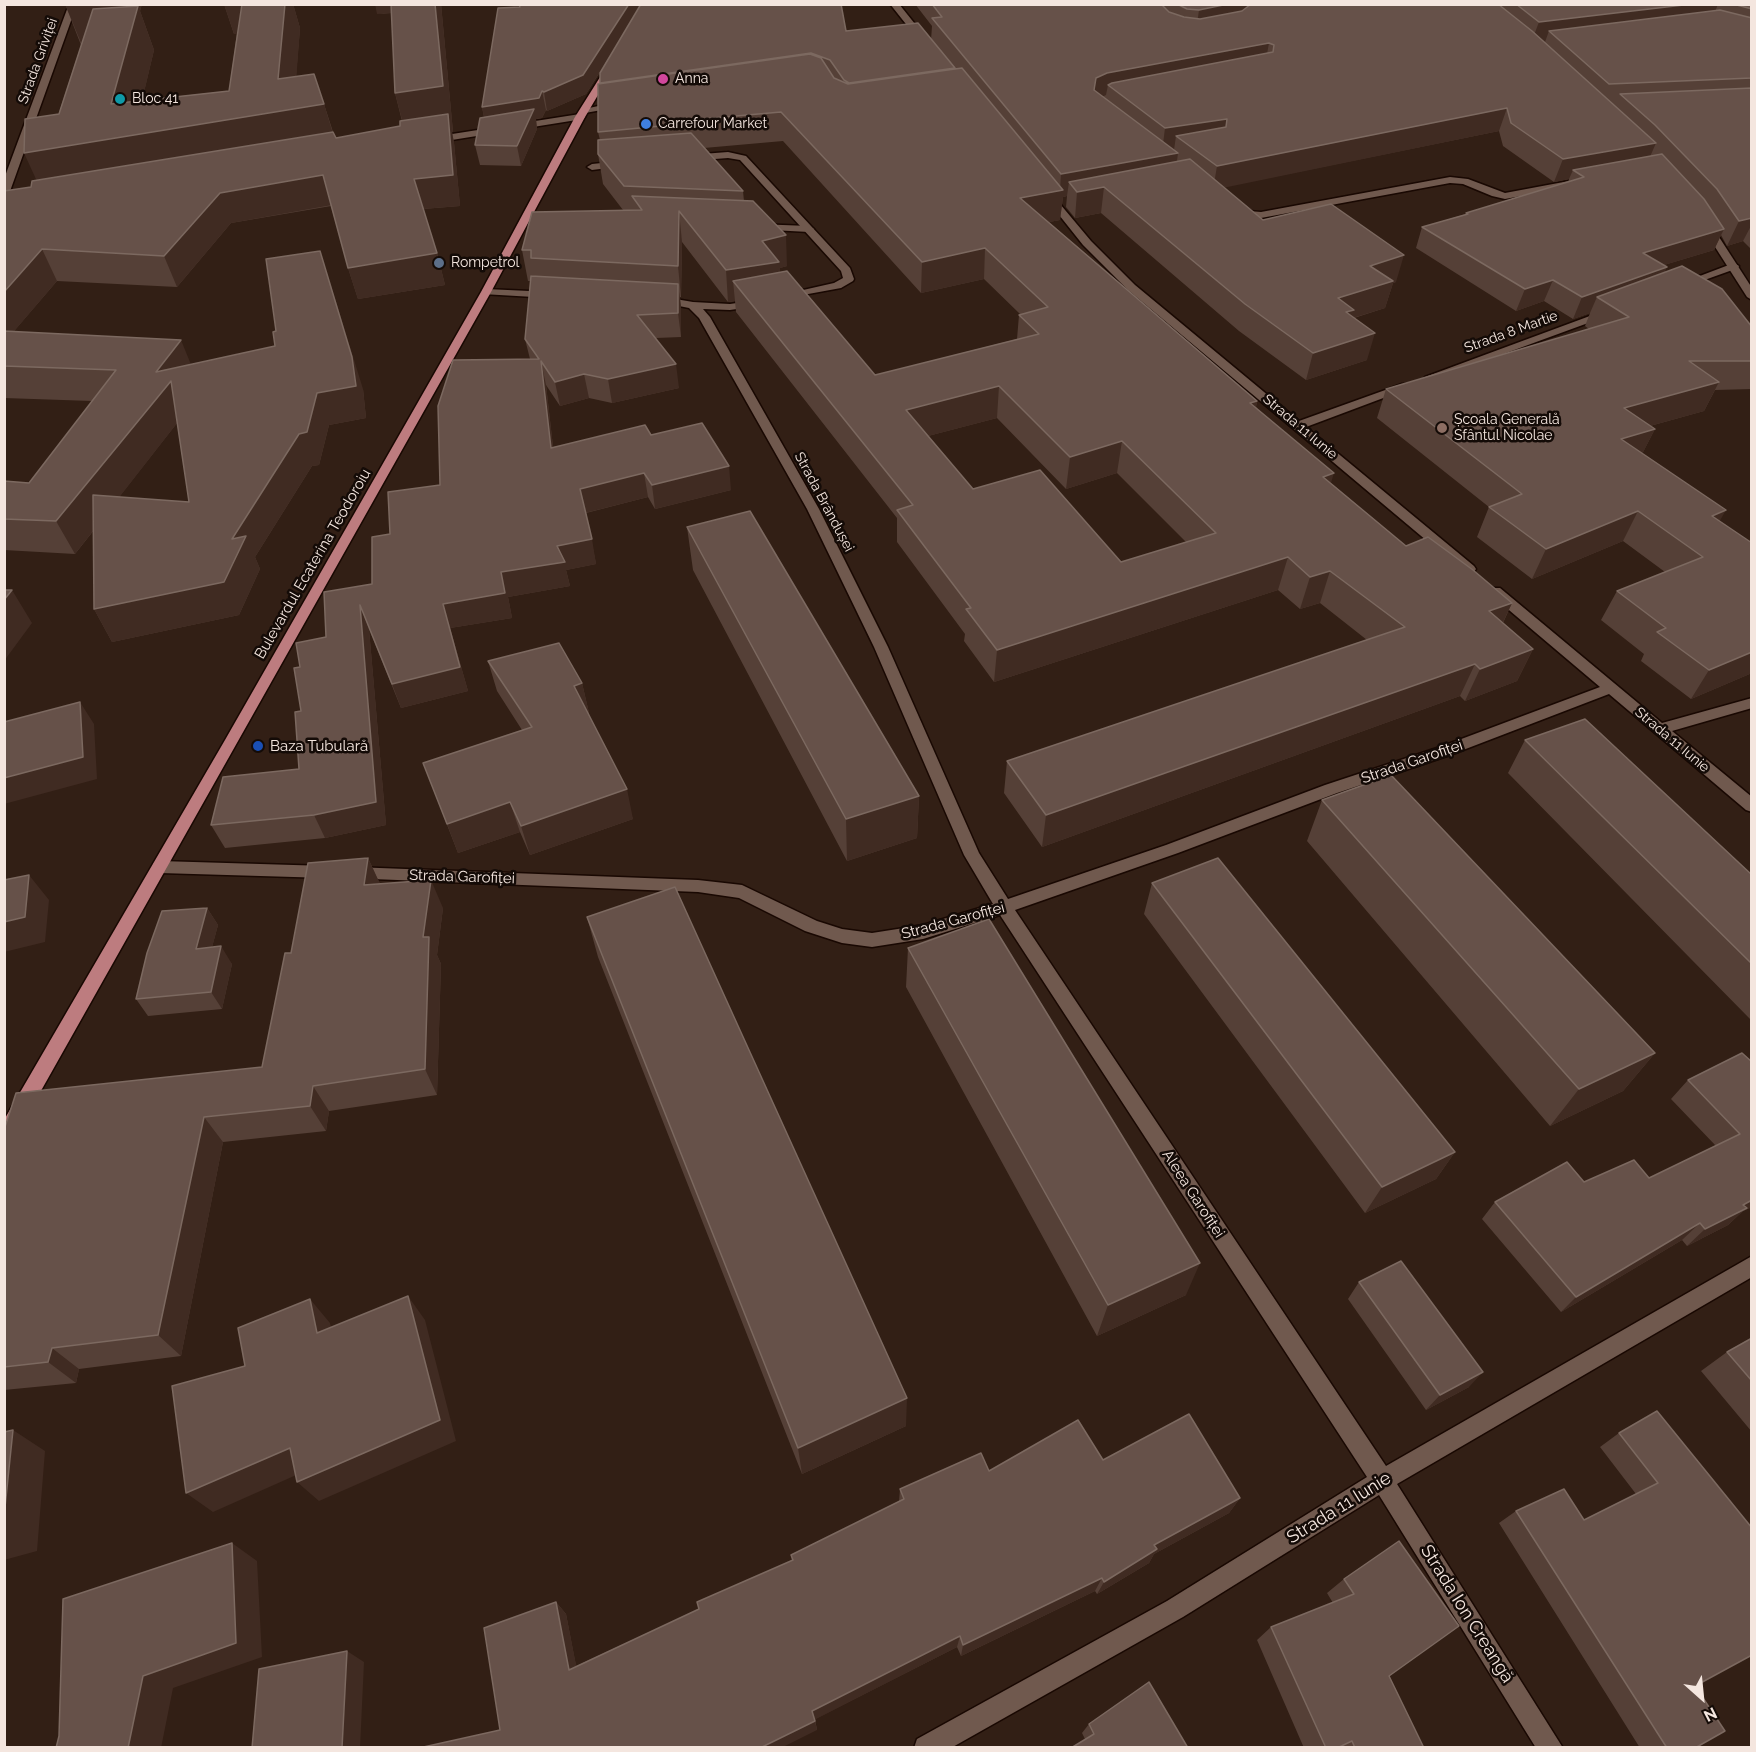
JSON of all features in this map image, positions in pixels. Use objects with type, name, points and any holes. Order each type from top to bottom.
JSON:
[{"type":"main road","name":"Bulevardul Ecaterina Teodoroiu","points":[[4,1138],[486,292],[533,218],[583,113],[619,52]]},
{"type":"street","name":"Strada Griviței","points":[[4,194],[73,4]]},
{"type":"street","points":[[894,4],[929,48]]},
{"type":"street","points":[[423,142],[631,103]]},
{"type":"street","points":[[649,299],[672,300],[693,305],[730,306],[773,300],[837,286],[849,279],[846,270],[742,158],[728,155],[683,159]]},
{"type":"street","points":[[592,166],[638,163]]},
{"type":"street","points":[[1226,208],[1236,213],[1261,215],[1450,180],[1465,181],[1505,196],[1575,183]]},
{"type":"street","name":"Strada 11 Iunie","points":[[1042,187],[1061,203],[1087,243],[1131,287],[1752,806]]},
{"type":"street","points":[[1700,216],[1752,297]]},
{"type":"street","points":[[750,226],[809,229]]},
{"type":"street","points":[[1667,291],[1734,266]]},
{"type":"street","points":[[486,292],[567,296]]},
{"type":"street","name":"Strada Brândușei","points":[[693,305],[704,317],[813,508],[881,646],[972,855],[1004,907]]},
{"type":"street","name":"Strada 8 Martie","points":[[1299,426],[1622,307]]},
{"type":"street","name":"Strada Garofiței","points":[[160,867],[698,886],[742,892],[811,926],[842,936],[872,940],[923,932],[1004,907],[1172,849],[1331,789],[1445,751],[1611,688]]},
{"type":"street","points":[[1659,729],[1752,703]]},
{"type":"street","name":"Aleea Garofiței","points":[[1004,907],[1382,1480]]},
{"type":"street","name":"Strada 11 Iunie","points":[[926,1748],[1175,1609],[1382,1480],[1752,1266]]},
{"type":"street","name":"Strada Ion Creangă","points":[[1382,1480],[1551,1748]]},
{"type":"building","points":[[242,4],[285,4],[278,79],[314,74],[324,104],[24,153],[25,119],[59,114],[93,9],[138,6],[111,104],[229,91]]},
{"type":"building","points":[[391,4],[435,4],[443,86],[395,93]]},
{"type":"building","points":[[519,4],[629,4],[583,75],[542,91],[539,98],[482,107],[498,8],[520,7]]},
{"type":"building","points":[[641,4],[841,4],[846,31],[918,23],[955,68],[849,83],[844,80],[830,60],[811,53],[600,83],[600,73]]},
{"type":"building","points":[[932,4],[1161,4],[1169,12],[1200,19],[1242,11],[1251,4],[1498,4],[1532,31],[1656,143],[1563,159],[1511,123],[1507,108],[1217,166],[1176,136],[1226,127],[1227,119],[1165,128],[1108,85],[1273,52],[1274,45],[1269,43],[1107,73],[1096,78],[1094,90],[1178,153],[1061,174],[932,18],[942,17]]},
{"type":"building","points":[[1177,4],[1228,4],[1199,10],[1187,9]]},
{"type":"building","points":[[1516,4],[1692,4],[1539,22]]},
{"type":"building","points":[[1733,4],[1752,4],[1752,9]]},
{"type":"building","points":[[1720,10],[1752,18],[1752,78],[1609,84],[1549,31]]},
{"type":"building","points":[[810,54],[821,58],[834,78],[848,84],[962,68],[1063,190],[1020,198],[1257,401],[1250,403],[1334,473],[1323,477],[1406,546],[1428,537],[1473,570],[1512,603],[1489,611],[1533,649],[1480,669],[1475,664],[1046,815],[1007,761],[1405,627],[1330,571],[1310,577],[1288,557],[997,650],[966,609],[971,608],[897,510],[913,505],[733,281],[787,271],[875,375],[1039,334],[1019,315],[1048,307],[985,248],[922,262],[781,112],[679,121],[682,124],[598,132],[598,84]],"holes":[[[999,386],[1070,457],[1122,441],[1216,533],[1121,562],[1040,470],[973,489],[906,410]]]},
{"type":"building","points":[[1752,88],[1752,218],[1739,221],[1717,189],[1655,125],[1620,94]]},
{"type":"building","points":[[534,109],[517,146],[475,145],[480,118]]},
{"type":"building","points":[[448,114],[453,175],[414,179],[437,253],[348,268],[323,175],[220,193],[164,256],[42,249],[4,292],[4,191],[31,187],[32,181],[333,132],[336,138],[400,126],[400,121]]},
{"type":"building","points":[[691,133],[743,191],[624,186],[598,154],[598,140]]},
{"type":"building","points":[[1662,154],[1704,199],[1724,229],[1643,253],[1667,267],[1582,297],[1553,280],[1525,289],[1422,227],[1584,177],[1573,170]]},
{"type":"building","points":[[1190,159],[1263,220],[1331,204],[1404,255],[1370,266],[1393,281],[1338,298],[1354,310],[1346,312],[1375,333],[1313,353],[1245,304],[1104,187],[1077,192],[1069,182]]},
{"type":"building","points":[[632,196],[753,201],[786,235],[762,241],[779,262],[726,270],[679,211],[678,266],[531,258],[531,250],[522,250],[532,212],[642,210]]},
{"type":"building","points":[[320,251],[352,357],[356,386],[317,393],[307,432],[299,434],[232,539],[246,536],[224,582],[94,609],[93,495],[189,502],[171,381],[56,521],[4,519],[4,481],[29,483],[116,370],[4,366],[4,331],[181,340],[156,372],[275,346],[273,332],[276,331],[266,259]]},
{"type":"building","points":[[1682,266],[1722,289],[1752,327],[1752,361],[1689,361],[1719,382],[1624,408],[1655,429],[1621,439],[1726,510],[1712,516],[1752,543],[1752,652],[1709,670],[1657,632],[1666,628],[1617,591],[1703,557],[1638,511],[1546,549],[1489,507],[1522,494],[1386,389],[1629,317],[1597,297]]},
{"type":"building","points":[[531,276],[678,284],[678,313],[637,315],[676,364],[608,379],[584,374],[555,382],[541,361],[551,448],[645,425],[651,435],[702,423],[729,466],[652,485],[644,473],[580,489],[592,539],[557,546],[565,562],[501,572],[505,593],[443,604],[460,667],[392,684],[360,605],[376,802],[314,815],[211,825],[223,777],[299,769],[295,712],[301,711],[294,668],[300,667],[296,643],[326,637],[324,592],[372,584],[372,537],[390,534],[388,492],[440,485],[438,406],[453,360],[539,359],[525,339]]},
{"type":"building","points":[[750,511],[919,796],[846,819],[687,527]]},
{"type":"building","points":[[4,590],[12,590],[4,600]]},
{"type":"building","points":[[559,643],[582,683],[574,686],[627,789],[521,826],[510,802],[447,824],[423,763],[532,727],[488,661]]},
{"type":"building","points":[[80,702],[83,757],[4,778],[4,722]]},
{"type":"building","points":[[1585,719],[1752,875],[1752,964],[1525,740]]},
{"type":"building","points":[[1391,775],[1655,1053],[1579,1089],[1322,800]]},
{"type":"building","points":[[368,858],[364,885],[431,880],[423,937],[429,937],[425,1069],[313,1086],[310,1106],[204,1117],[158,1335],[52,1348],[48,1362],[4,1367],[4,1130],[16,1093],[262,1067],[285,953],[291,953],[308,863]]},
{"type":"building","points":[[1218,858],[1455,1152],[1382,1187],[1152,883]]},
{"type":"building","points":[[29,875],[25,917],[4,922],[4,880]]},
{"type":"building","points":[[675,887],[907,1398],[798,1448],[587,917]]},
{"type":"building","points":[[207,908],[196,949],[221,946],[211,992],[136,999],[147,953],[162,911]]},
{"type":"building","points":[[989,919],[1200,1263],[1108,1305],[908,948]]},
{"type":"building","points":[[1742,1053],[1752,1062],[1752,1200],[1743,1205],[1747,1208],[1705,1229],[1700,1223],[1576,1297],[1495,1202],[1567,1162],[1584,1182],[1634,1160],[1649,1178],[1740,1134],[1688,1080]]},
{"type":"building","points":[[1401,1261],[1483,1372],[1440,1395],[1359,1282]]},
{"type":"building","points":[[408,1296],[440,1420],[297,1482],[290,1448],[186,1493],[172,1386],[245,1366],[238,1328],[310,1299],[317,1333]]},
{"type":"building","points":[[1752,1338],[1752,1381],[1727,1352]]},
{"type":"building","points":[[1657,1411],[1752,1528],[1752,1655],[1695,1686],[1725,1731],[1695,1748],[1667,1748],[1516,1511],[1564,1489],[1584,1520],[1658,1483],[1619,1433]]},
{"type":"building","points":[[1189,1414],[1240,1498],[1154,1545],[1157,1549],[1104,1582],[1102,1578],[963,1645],[960,1636],[812,1711],[815,1721],[760,1748],[419,1748],[500,1730],[484,1628],[556,1602],[569,1670],[699,1609],[697,1602],[793,1560],[791,1555],[904,1499],[900,1489],[981,1453],[989,1471],[1078,1420],[1103,1460]]},
{"type":"building","points":[[13,1430],[4,1517],[4,1432]]},
{"type":"building","points":[[1399,1541],[1459,1626],[1389,1676],[1424,1748],[1355,1748],[1352,1741],[1337,1748],[1326,1748],[1271,1627],[1354,1594],[1344,1579]]},
{"type":"building","points":[[232,1543],[236,1643],[143,1676],[128,1748],[56,1748],[59,1736],[63,1599]]},
{"type":"building","points":[[347,1651],[342,1748],[252,1748],[259,1669]]},
{"type":"building","points":[[1149,1682],[1188,1748],[1071,1748],[1094,1734],[1089,1724]]},
{"type":"place","name":"Anna","points":[[663,79]]},
{"type":"place","name":"Bloc 41","points":[[120,99]]},
{"type":"place","name":"Carrefour Market","points":[[646,124]]},
{"type":"place","name":"Rompetrol","points":[[439,263]]},
{"type":"place","name":"Școala Generală Sfântul Nicolae","points":[[1442,428]]},
{"type":"place","name":"Baza Tubulară","points":[[258,746]]}]
